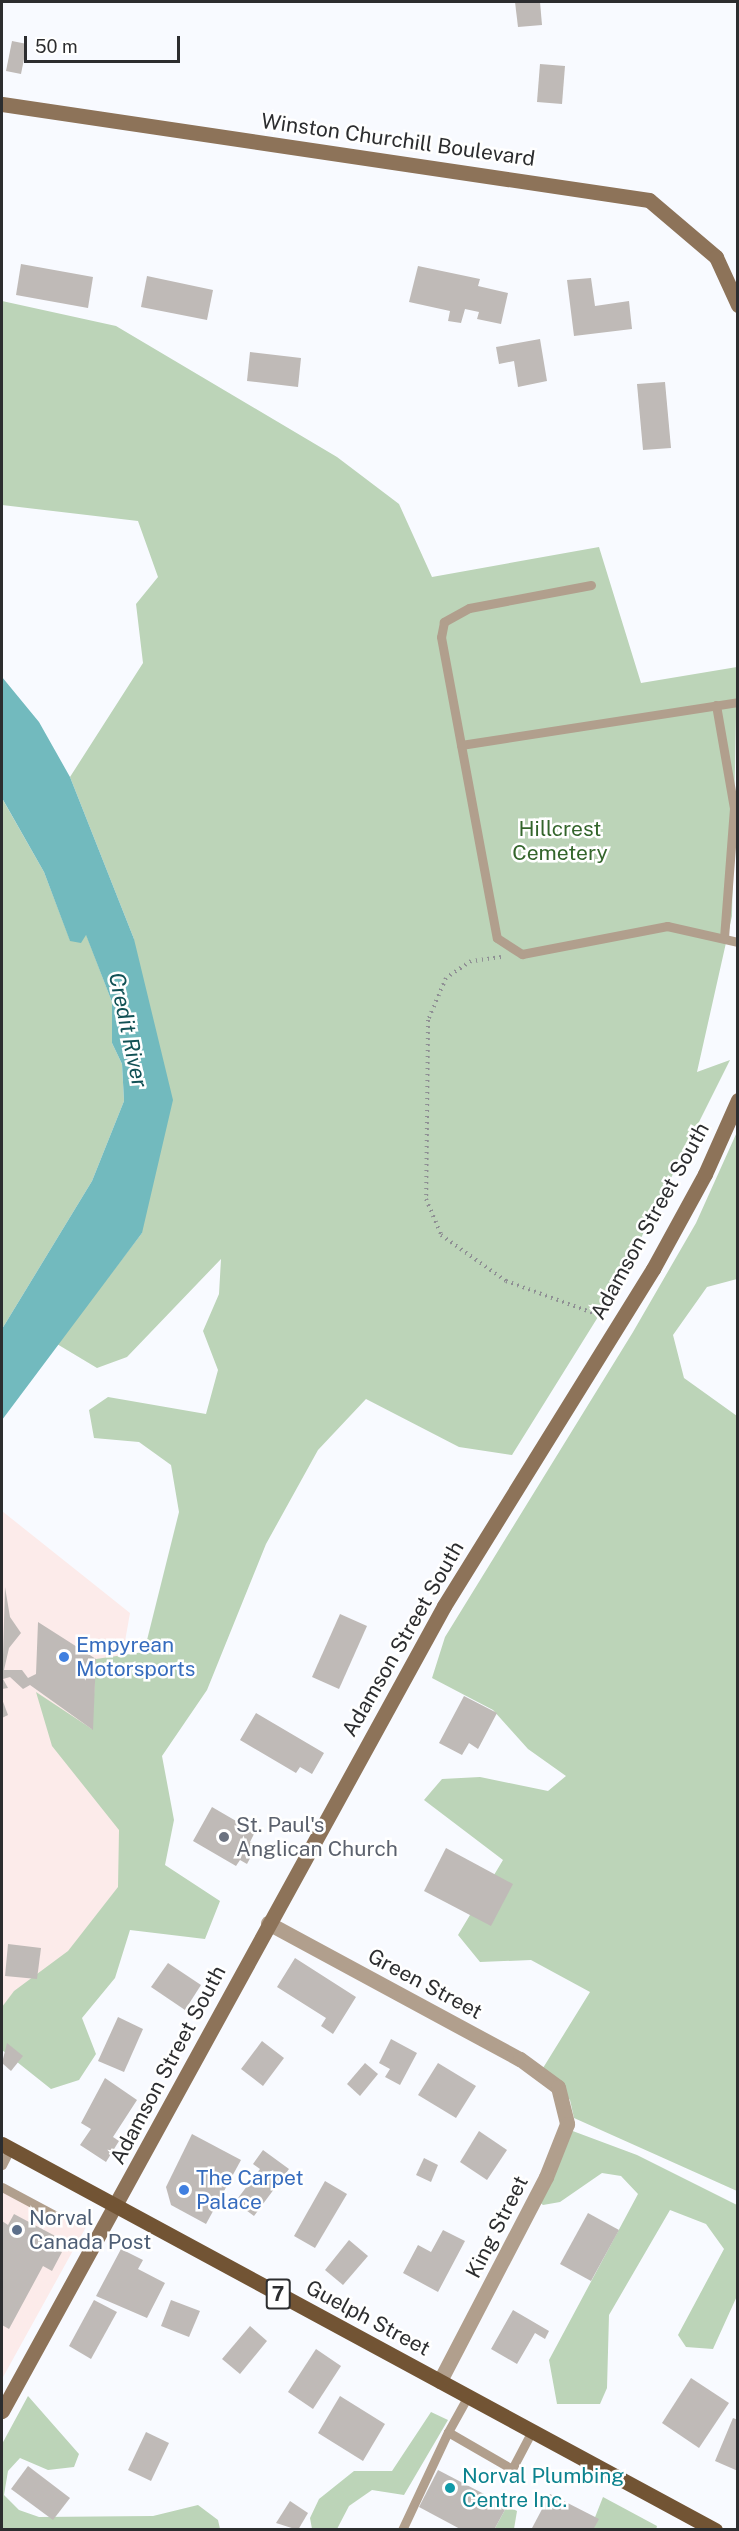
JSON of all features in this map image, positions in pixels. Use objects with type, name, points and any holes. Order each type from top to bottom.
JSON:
[{"type":"main road","name":"Winston Churchill Boulevard","points":[[2,104],[649,200],[699,238],[716,257],[738,305]]},
{"type":"main road","name":"Adamson Street South","points":[[2,2411],[444,1605],[619,1322],[705,1174],[738,1100]]},
{"type":"main road","name":"Guelph Street","points":[[6,2146],[715,2529]]},
{"type":"street","name":"Green Street","points":[[268,1923],[520,2059],[558,2087]]},
{"type":"street","name":"King Street","points":[[440,2381],[546,2177],[567,2124],[558,2087]]},
{"type":"lane","points":[[591,585],[469,608],[444,622],[441,637],[497,938],[522,954],[667,926],[738,942]]},
{"type":"lane","points":[[461,745],[738,702]]},
{"type":"lane","points":[[716,705],[734,808],[724,939]]},
{"type":"lane","points":[[2,2165],[6,2146]]},
{"type":"lane","points":[[2,2187],[56,2216]]},
{"type":"lane","points":[[402,2529],[448,2432],[468,2396]]},
{"type":"lane","points":[[448,2432],[512,2469],[532,2431]]},
{"type":"path","points":[[522,954],[471,961],[446,978],[428,1020],[426,1198],[441,1235],[506,1281],[619,1322]]},
{"type":"shaded area","points":[[2,1511],[130,1613],[108,1738],[135,1873],[2,2044]]},
{"type":"shaded area","points":[[2,2183],[86,2227],[2,2379]]},
{"type":"green space","name":"Hillcrest Cemetery","points":[[2,301],[116,326],[337,457],[399,504],[432,577],[599,547],[641,683],[737,667],[732,916],[697,1072],[730,1060],[616,1288],[512,1455],[459,1447],[366,1399],[318,1450],[266,1544],[207,1690],[162,1756],[174,1820],[165,1865],[220,1901],[205,1939],[130,1930],[115,1978],[82,2018],[96,2054],[79,2080],[51,2089],[2,2050],[2,2007],[14,1991],[68,1951],[118,1887],[119,1830],[52,1746],[36,1692],[92,1729],[96,1659],[144,1652],[179,1512],[171,1465],[139,1442],[94,1438],[89,1410],[108,1397],[206,1414],[218,1370],[203,1331],[219,1294],[221,1259],[127,1357],[97,1368],[57,1344],[142,1233],[134,939],[70,777],[143,663],[136,604],[158,577],[138,521],[2,505]]},
{"type":"green space","points":[[3,800],[44,872],[70,940],[86,934],[112,1002],[112,1043],[122,1064],[124,1101],[92,1181],[2,1329]]},
{"type":"green space","points":[[737,1132],[737,1279],[707,1287],[673,1335],[684,1378],[737,1416],[737,2191],[574,2118],[570,2100],[543,2068],[590,1992],[531,1960],[480,1962],[458,1935],[503,1860],[424,1800],[442,1779],[480,1777],[548,1791],[566,1776],[528,1749],[493,1710],[432,1678],[445,1637],[633,1332],[696,1223]]},
{"type":"green space","points":[[570,2130],[637,2155],[737,2205],[737,2296],[713,2349],[686,2347],[678,2335],[724,2249],[706,2224],[670,2210],[609,2315],[607,2388],[600,2404],[557,2404],[549,2360],[638,2194],[621,2176],[602,2173],[560,2202],[543,2205],[533,2197]]},
{"type":"green space","points":[[28,2396],[79,2454],[74,2467],[48,2470],[20,2458],[8,2471],[4,2495],[19,2510],[39,2517],[153,2516],[198,2505],[218,2520],[220,2529],[2,2530],[2,2444]]},
{"type":"green space","points":[[431,2412],[448,2420],[404,2495],[372,2490],[349,2506],[337,2529],[312,2529],[310,2518],[319,2499],[354,2471],[392,2471]]},
{"type":"green space","points":[[603,2497],[657,2526],[656,2530],[590,2530]]},
{"type":"green space","points":[[507,2506],[517,2511],[514,2529],[494,2530]]},
{"type":"water","name":"Credit River","points":[[2,677],[39,722],[70,777],[134,939],[173,1100],[142,1233],[2,1420],[2,1329],[92,1181],[124,1101],[122,1064],[112,1043],[112,1002],[86,935],[81,943],[70,941],[44,872],[2,798]]},
{"type":"building","points":[[515,2],[540,2],[542,25],[518,27]]},
{"type":"building","points":[[12,41],[27,44],[21,74],[6,71]]},
{"type":"building","points":[[540,64],[565,66],[562,104],[537,102]]},
{"type":"building","points":[[21,264],[93,277],[88,308],[16,295]]},
{"type":"building","points":[[418,266],[480,279],[478,286],[508,293],[501,324],[477,319],[479,312],[465,309],[461,323],[448,321],[450,311],[409,302]]},
{"type":"building","points":[[147,276],[213,290],[207,320],[141,307]]},
{"type":"building","points":[[591,278],[595,306],[629,301],[632,329],[574,336],[567,280]]},
{"type":"building","points":[[540,339],[547,381],[518,387],[514,361],[499,364],[496,347]]},
{"type":"building","points":[[250,352],[301,358],[298,387],[247,381]]},
{"type":"building","points":[[665,382],[671,448],[643,450],[637,384]]},
{"type":"building","name":"Empyrean Motorsports","points":[[5,1587],[10,1617],[21,1633],[9,1648],[4,1670],[22,1670],[28,1678],[36,1674],[38,1622],[96,1659],[93,1730],[30,1685],[23,1689],[10,1677],[3,1679],[8,1688],[2,1689]]},
{"type":"building","points":[[340,1614],[367,1626],[339,1689],[312,1677]]},
{"type":"building","points":[[464,1696],[497,1713],[478,1749],[469,1743],[462,1755],[439,1743]]},
{"type":"building","points":[[2,1699],[8,1715],[2,1718]]},
{"type":"building","points":[[256,1713],[324,1753],[312,1774],[300,1767],[296,1773],[240,1740]]},
{"type":"building","name":"St. Paul's Anglican Church","points":[[212,1807],[255,1832],[250,1842],[257,1845],[247,1864],[240,1860],[236,1866],[193,1841]]},
{"type":"building","points":[[446,1848],[513,1884],[491,1926],[424,1891]]},
{"type":"building","points":[[8,1944],[41,1948],[37,1979],[5,1976]]},
{"type":"building","points":[[295,1958],[356,1997],[333,2034],[321,2026],[326,2018],[277,1987]]},
{"type":"building","points":[[168,1963],[201,1985],[185,2010],[151,1987]]},
{"type":"building","points":[[118,2017],[143,2029],[124,2072],[98,2061]]},
{"type":"building","points":[[391,2039],[417,2053],[400,2085],[385,2077],[390,2069],[379,2063]]},
{"type":"building","points":[[262,2041],[284,2058],[263,2086],[241,2069]]},
{"type":"building","points":[[7,2043],[23,2056],[11,2071],[2,2063]]},
{"type":"building","points":[[365,2063],[378,2074],[360,2096],[347,2084]]},
{"type":"building","points":[[438,2063],[476,2086],[456,2118],[418,2095]]},
{"type":"building","points":[[105,2078],[137,2100],[113,2137],[119,2141],[106,2162],[80,2145],[91,2129],[81,2123]]},
{"type":"building","points":[[479,2131],[507,2150],[487,2180],[460,2162]]},
{"type":"building","points":[[192,2134],[241,2160],[206,2224],[171,2205],[166,2187]]},
{"type":"building","points":[[263,2150],[289,2169],[254,2216],[235,2202],[260,2169],[253,2164]]},
{"type":"building","points":[[424,2158],[438,2165],[431,2182],[416,2175]]},
{"type":"building","points":[[325,2181],[347,2194],[315,2248],[294,2236]]},
{"type":"building","points":[[588,2213],[619,2230],[591,2281],[560,2264]]},
{"type":"building","points":[[14,2214],[59,2238],[53,2247],[62,2252],[52,2271],[43,2266],[9,2329],[2,2325],[2,2221],[8,2225]]},
{"type":"building","points":[[443,2230],[465,2241],[438,2292],[403,2273],[418,2245],[431,2252]]},
{"type":"building","points":[[349,2240],[368,2256],[343,2285],[325,2270]]},
{"type":"building","points":[[121,2249],[143,2260],[138,2269],[165,2283],[147,2318],[96,2296]]},
{"type":"building","points":[[94,2300],[117,2312],[91,2359],[69,2346]]},
{"type":"building","points":[[171,2300],[200,2311],[189,2337],[161,2326]]},
{"type":"building","points":[[513,2310],[549,2331],[545,2339],[535,2333],[517,2364],[491,2349]]},
{"type":"building","points":[[250,2326],[267,2341],[240,2374],[222,2359]]},
{"type":"building","points":[[316,2349],[341,2366],[313,2409],[288,2392]]},
{"type":"building","points":[[691,2378],[729,2403],[699,2448],[662,2423]]},
{"type":"building","points":[[340,2396],[385,2424],[363,2461],[318,2433]]},
{"type":"building","points":[[733,2418],[738,2420],[738,2471],[715,2461]]},
{"type":"building","points":[[146,2432],[169,2443],[151,2481],[128,2470]]},
{"type":"building","points":[[28,2466],[70,2498],[53,2520],[11,2489]]},
{"type":"building","name":"Norval Plumbing Centre Inc.","points":[[438,2470],[507,2506],[494,2530],[462,2530],[419,2507]]},
{"type":"building","points":[[550,2494],[599,2519],[593,2530],[531,2530]]},
{"type":"building","points":[[290,2501],[308,2513],[298,2530],[276,2523]]},
{"type":"place","name":"Empyrean Motorsports","points":[[64,1657]]},
{"type":"place","name":"St. Paul's Anglican Church","points":[[224,1837]]},
{"type":"place","name":"The Carpet Palace","points":[[184,2190]]},
{"type":"place","name":"Norval Canada Post","points":[[17,2230]]},
{"type":"place","name":"Norval Plumbing Centre Inc.","points":[[450,2488]]}]
